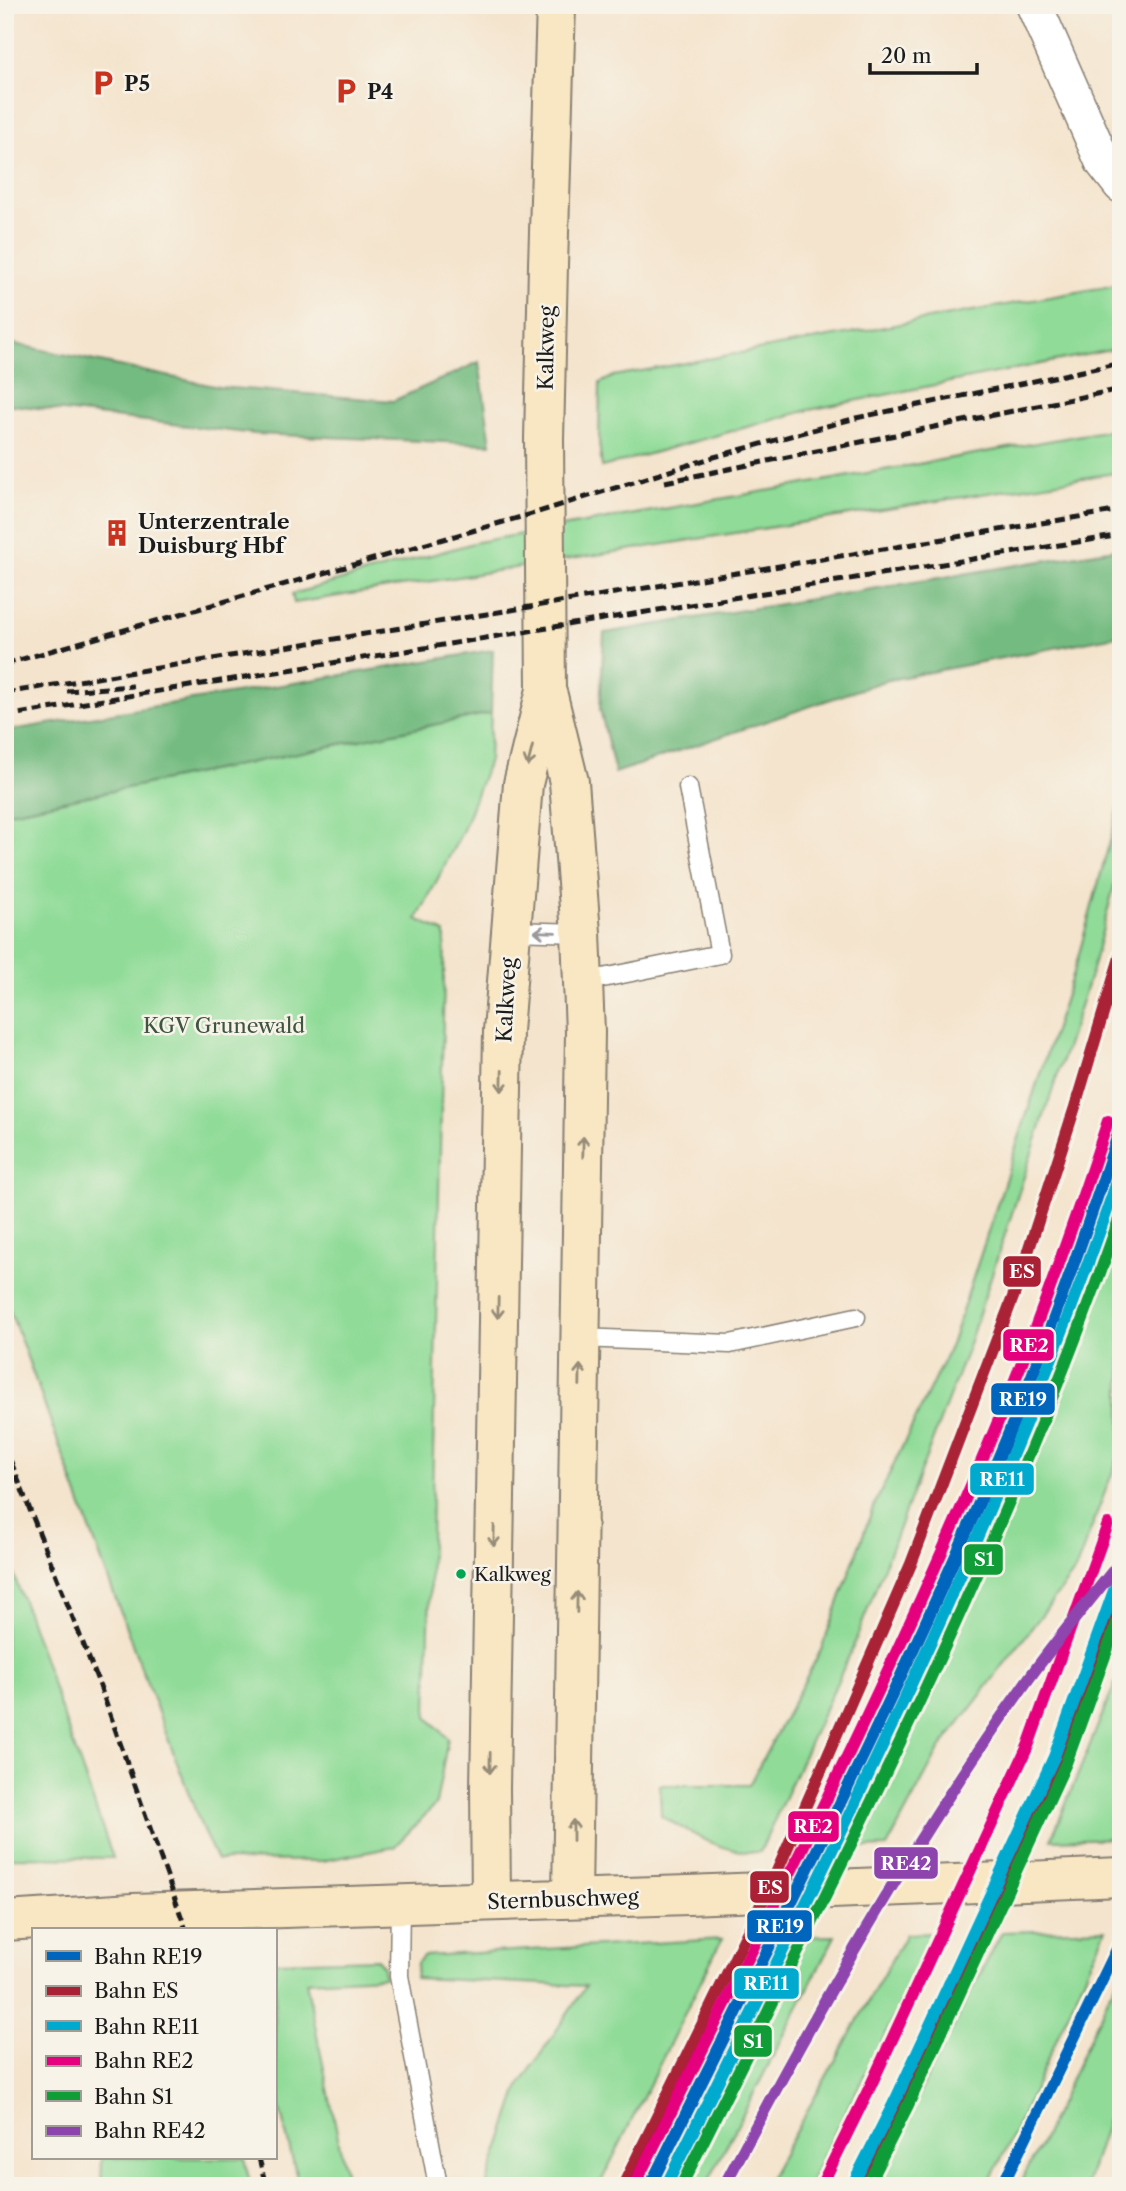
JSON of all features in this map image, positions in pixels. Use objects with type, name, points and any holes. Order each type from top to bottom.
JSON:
[{"type":"street","name":"Kalkweg","points":[[556,5],[544,439],[546,690],[569,782],[581,933],[585,1032],[572,1898]]},
{"type":"street","points":[[1034,5],[1103,162],[1121,185]]},
{"type":"street","name":"Kalkweg","points":[[491,1901],[490,1774],[503,1031],[523,785],[546,690]]},
{"type":"street","name":"Sternbuschweg","points":[[5,1921],[133,1913],[1121,1877]]},
{"type":"lane","points":[[583,982],[720,954],[688,787]]},
{"type":"lane","points":[[510,931],[581,933]]},
{"type":"lane","points":[[581,1338],[730,1344],[856,1317]]},
{"type":"lane","points":[[400,1903],[399,1976],[438,2186]]},
{"type":"green space","points":[[1121,284],[1121,348],[809,410],[602,467],[599,442],[600,383],[614,376]]},
{"type":"green space","points":[[5,342],[219,387],[393,401],[479,362],[491,444],[255,434],[5,404]]},
{"type":"green space","points":[[1121,428],[1121,472],[294,603],[292,594],[477,542]]},
{"type":"green space","points":[[1121,548],[1121,635],[884,681],[615,773],[600,709],[604,633]]},
{"type":"green space","points":[[493,650],[491,713],[5,813],[5,731]]},
{"type":"green space","name":"KGV Grunewald","points":[[491,713],[489,760],[463,830],[417,919],[445,933],[427,1717],[448,1738],[436,1804],[394,1847],[322,1861],[217,1860],[203,1831],[131,1641],[5,1297],[5,813]]},
{"type":"green space","points":[[1121,800],[1121,860],[1092,970],[966,1353],[854,1645],[760,1852],[733,1850],[708,1842],[661,1816],[660,1785],[749,1785],[821,1650],[873,1508],[951,1345],[1077,961]]},
{"type":"green space","points":[[1121,1189],[1121,1450],[1075,1571],[939,1750],[887,1847],[833,1849],[963,1591],[1097,1258]]},
{"type":"green space","points":[[5,1549],[113,1858],[5,1857]]},
{"type":"green space","points":[[1121,1669],[1121,1838],[1051,1840]]},
{"type":"green space","points":[[1106,1929],[1014,2134],[987,2186],[871,2186],[1002,1932]]},
{"type":"green space","points":[[937,1933],[808,2186],[765,2186],[906,1934]]},
{"type":"green space","points":[[835,1936],[706,2186],[663,2186],[788,1937]]},
{"type":"green space","points":[[722,1939],[599,2186],[486,2186],[520,2085],[586,1986],[415,1978],[417,1963],[423,1956]]},
{"type":"green space","points":[[377,1959],[383,1966],[384,1977],[306,1981],[348,2186],[299,2186],[276,2093],[276,1962]]},
{"type":"green space","points":[[1121,1970],[1121,2078],[1086,2186],[1018,2186],[1041,2144]]},
{"type":"green space","points":[[102,2160],[244,2160],[251,2186],[101,2186]]},
{"type":"railway","points":[[5,664],[535,513],[714,457],[856,418],[1121,363]]},
{"type":"railway","points":[[665,482],[1121,389]]},
{"type":"railway","points":[[5,693],[1121,510]]},
{"type":"railway","points":[[5,716],[1121,535]]},
{"type":"railway","points":[[67,691],[133,686]]},
{"type":"railway","points":[[5,1447],[100,1686],[185,1928]]},
{"type":"railway","points":[[260,2160],[266,2186]]},
{"type":"rail line","name":"ES","points":[[623,2186],[775,1876],[911,1564],[1015,1292],[1121,954]]},
{"type":"rail line","name":"RE2","points":[[637,2180],[830,1793],[921,1598],[1021,1365],[1108,1121]]},
{"type":"rail line","name":"RE19","points":[[650,2186],[889,1702],[978,1505],[1047,1337],[1121,1126]]},
{"type":"rail line","name":"RE11","points":[[666,2186],[851,1811],[968,1559],[1074,1301],[1121,1170]]},
{"type":"rail line","name":"S1","points":[[681,2186],[859,1827],[972,1586],[1075,1339],[1121,1214]]},
{"type":"rail line","name":"RE2","points":[[824,2180],[1028,1746],[1108,1524]]},
{"type":"rail line","name":"RE42","points":[[724,2186],[864,1933],[939,1810],[1032,1674],[1121,1561]]},
{"type":"rail line","name":"RE11","points":[[852,2186],[896,2099],[1054,1757],[1121,1571]]},
{"type":"rail line","name":"ES","points":[[860,2186],[904,2100],[1062,1760],[1121,1597]]},
{"type":"rail line","name":"S1","points":[[867,2186],[908,2105],[1066,1763],[1121,1612]]},
{"type":"rail line","name":"RE19","points":[[1002,2186],[1121,1941]]},
{"type":"place","name":"P5","points":[[103,83]]},
{"type":"place","name":"P4","points":[[346,91]]},
{"type":"place","name":"Unterzentrale Duisburg Hbf","points":[[117,533]]},
{"type":"place","name":"Kalkweg","points":[[461,1574]]}]
